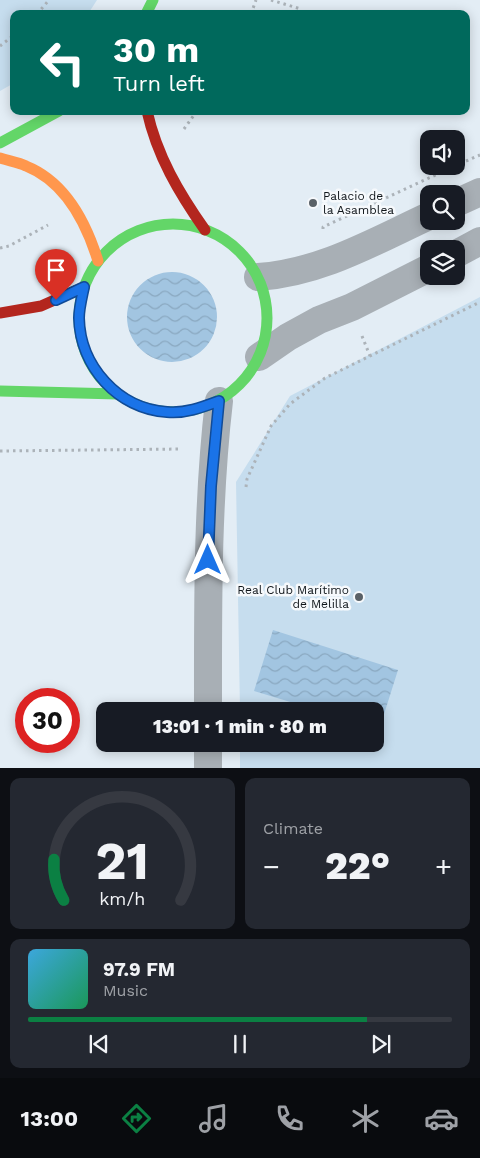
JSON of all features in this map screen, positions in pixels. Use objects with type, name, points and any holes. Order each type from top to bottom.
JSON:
[{"type":"main road","points":[[0,143],[52,115]]},
{"type":"main road","points":[[148,115],[160,156],[180,194],[205,230]]},
{"type":"main road","points":[[0,158],[29,167],[56,185],[78,210],[91,234],[98,261]]},
{"type":"main road","points":[[181,224],[205,230],[226,240],[245,257],[258,277],[266,303],[267,331],[259,357],[243,382],[219,401],[194,410],[168,412],[141,407],[118,394],[96,373],[83,346],[79,316],[84,287],[98,261],[114,245],[128,236],[157,225],[181,224]]},
{"type":"main road","points":[[0,313],[41,306],[84,287]]},
{"type":"main road","points":[[0,391],[118,394]]},
{"type":"street","points":[[465,199],[480,192]]},
{"type":"street","points":[[258,277],[284,276],[318,267],[420,220]]},
{"type":"street","points":[[465,249],[480,241]]},
{"type":"street","points":[[259,357],[288,337],[319,320],[352,307],[420,273]]},
{"type":"street","points":[[208,702],[208,541],[219,401]]},
{"type":"street","points":[[208,752],[208,768]]},
{"type":"path","points":[[40,10],[49,0]]},
{"type":"path","points":[[271,0],[301,9]]},
{"type":"path","points":[[322,227],[435,175]]},
{"type":"path","points":[[0,248],[9,246],[78,210]]},
{"type":"path","points":[[246,488],[247,479],[271,426],[290,404],[325,378],[480,302]]},
{"type":"path","points":[[0,451],[181,448],[182,458]]},
{"type":"shaded area","points":[[0,0],[97,0],[91,10],[10,10],[10,85],[0,91]]},
{"type":"shaded area","name":"Real Club Marítimo de Melilla","points":[[480,297],[480,768],[240,768],[240,752],[384,752],[384,702],[240,702],[236,482],[290,396]]},
{"type":"water","points":[[172,272],[189,275],[204,285],[214,300],[217,317],[214,334],[204,349],[189,359],[172,362],[155,359],[140,349],[130,334],[127,317],[130,300],[140,285],[155,275]]},
{"type":"water","points":[[273,630],[398,670],[384,714],[384,702],[290,702],[254,691]]},
{"type":"traffic: fast","points":[[148,10],[153,0]]},
{"type":"traffic: fast","points":[[0,143],[52,115]]},
{"type":"traffic: fast","points":[[173,224],[200,228],[217,235],[239,252],[256,274],[263,291],[267,318],[263,345],[256,362],[239,384],[217,401],[200,408],[173,412],[146,408],[129,401],[107,384],[90,362],[83,345],[79,318],[83,291],[90,274],[107,252],[129,235],[146,228],[173,224]]},
{"type":"traffic: fast","points":[[0,391],[118,394]]},
{"type":"traffic: slow","points":[[0,158],[23,165],[40,173],[63,193],[80,218],[98,261]]},
{"type":"traffic: jam","points":[[148,115],[151,128],[170,174],[205,230]]},
{"type":"traffic: jam","points":[[0,313],[41,306],[84,287]]},
{"type":"place","name":"Palacio de la Asamblea","points":[[313,203]]},
{"type":"place","name":"Real Club Marítimo de Melilla","points":[[359,597]]},
{"type":"route","points":[[56,300],[84,287],[79,316],[83,346],[96,373],[118,394],[141,407],[168,412],[194,410],[219,401],[211,486],[208,560]]}]
